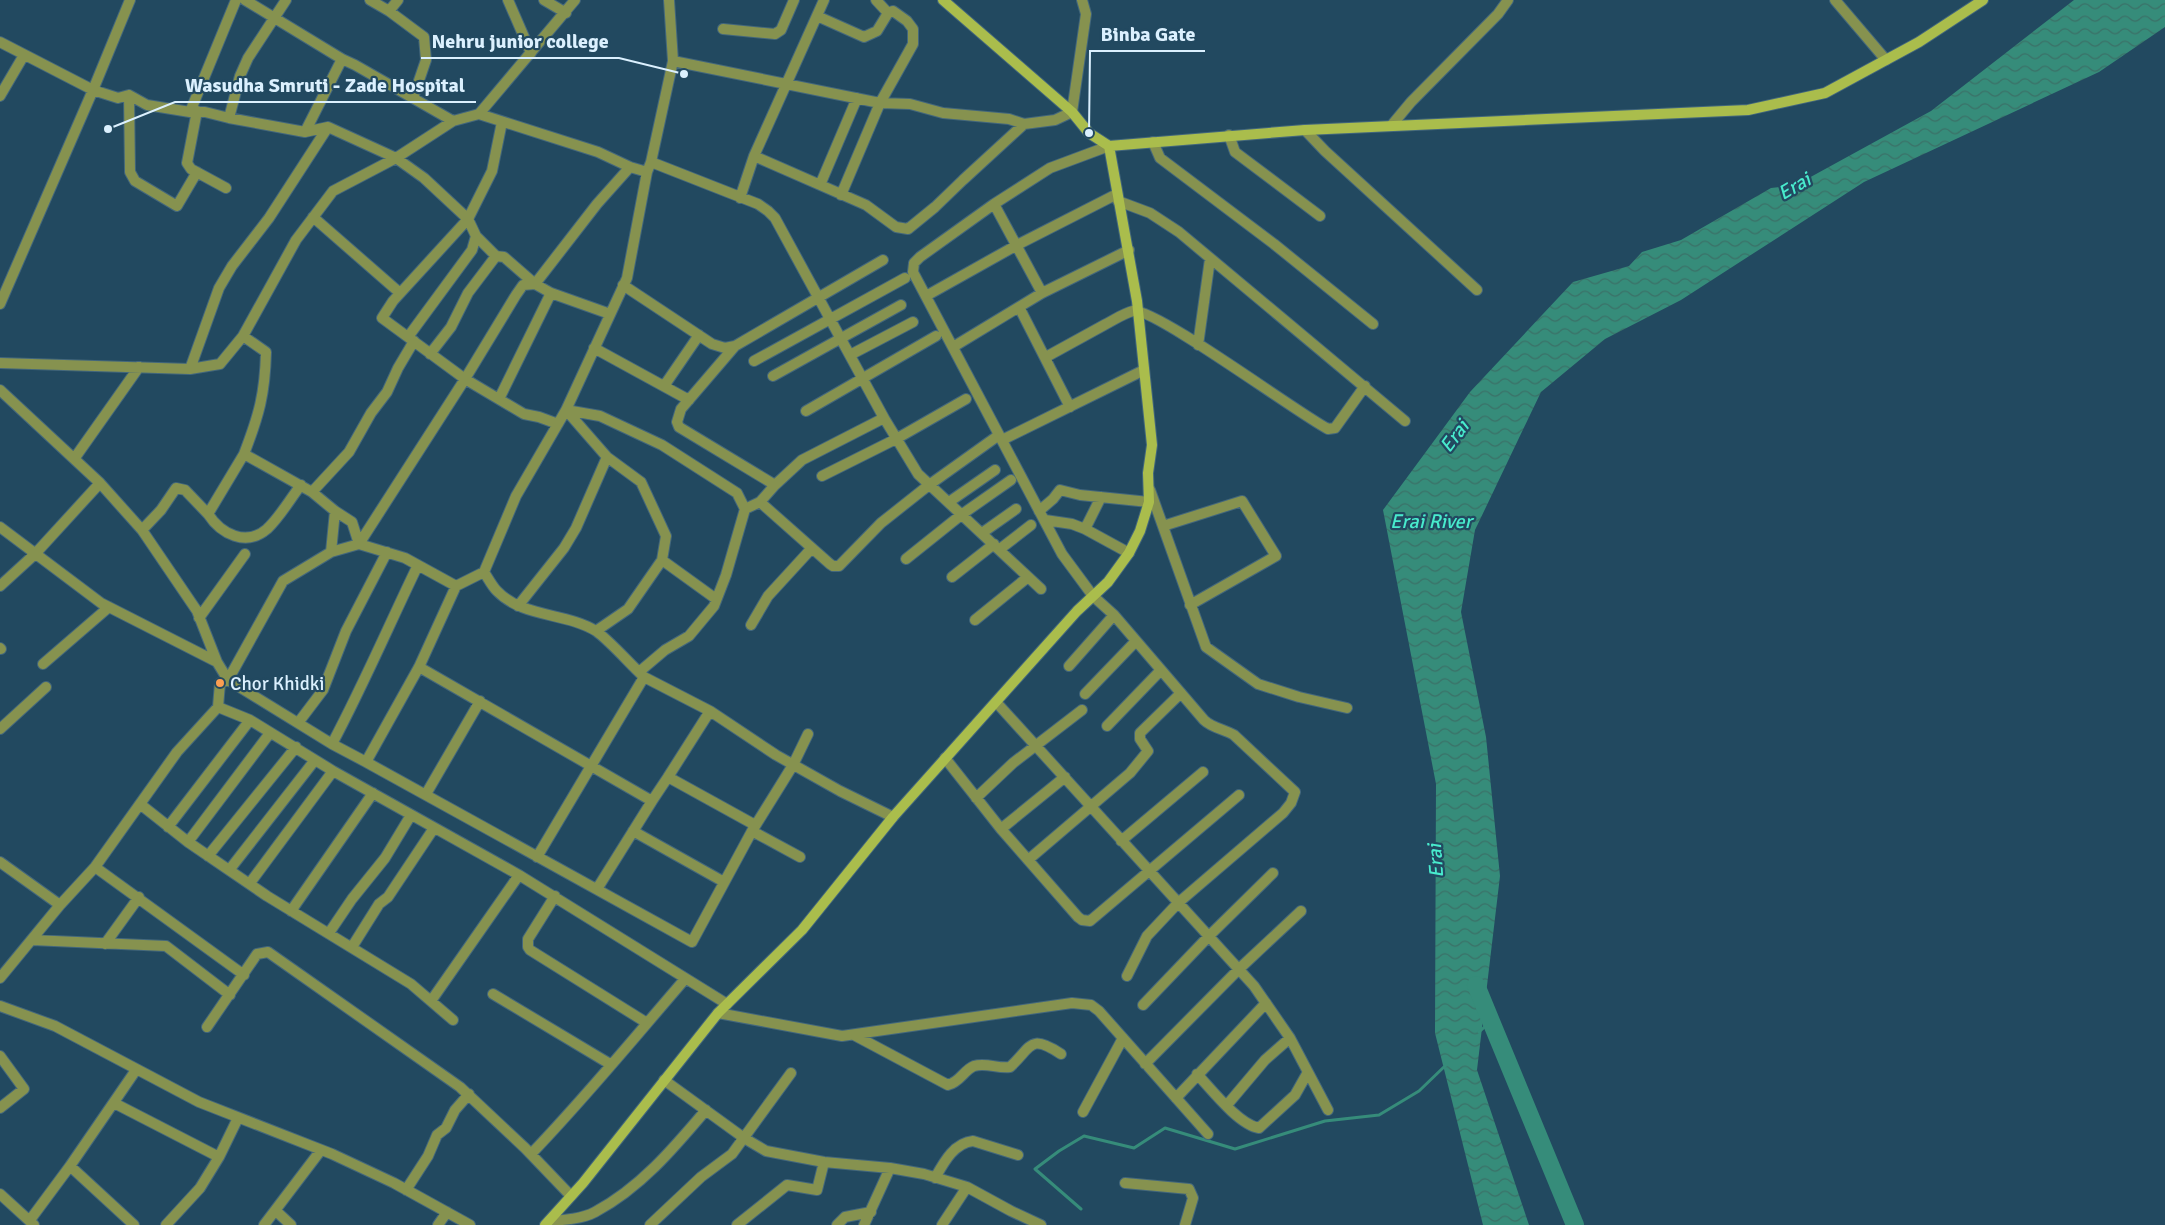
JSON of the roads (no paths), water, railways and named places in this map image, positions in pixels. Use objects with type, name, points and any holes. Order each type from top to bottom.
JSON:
[{"type":"main road","points":[[943,0],[1072,112],[1089,133],[1109,146],[1305,130],[1748,110],[1825,94],[1919,42],[1983,0]]},
{"type":"main road","points":[[547,1223],[571,1196],[718,1013],[802,930],[894,817],[996,702],[1108,582],[1129,554],[1140,530],[1149,502],[1148,473],[1152,445],[1138,311],[1129,250],[1109,146]]},
{"type":"street","points":[[0,304],[3,287],[93,90],[130,0]]},
{"type":"street","points":[[226,188],[189,166],[187,157],[194,112],[236,0]]},
{"type":"street","points":[[245,0],[342,59],[453,121]]},
{"type":"street","points":[[229,118],[244,66],[286,0]]},
{"type":"street","points":[[370,0],[389,11],[424,37],[426,60],[413,98]]},
{"type":"street","points":[[389,11],[398,0]]},
{"type":"street","points":[[508,0],[531,53]]},
{"type":"street","points":[[544,0],[566,13]]},
{"type":"street","points":[[479,114],[575,0]]},
{"type":"street","points":[[366,762],[419,667],[456,586],[484,572],[516,496],[566,410],[627,278],[673,61],[669,0]]},
{"type":"street","points":[[723,29],[775,34],[781,30],[794,0]]},
{"type":"street","points":[[740,198],[754,156],[824,0]]},
{"type":"street","points":[[876,0],[888,13]]},
{"type":"street","points":[[673,61],[880,103],[910,104],[943,113],[1009,120],[1024,124],[1055,120],[1072,112],[1086,14],[1082,0]]},
{"type":"street","points":[[1391,126],[1411,102],[1498,14],[1508,0]]},
{"type":"street","points":[[1835,0],[1886,60]]},
{"type":"street","points":[[817,16],[864,37],[877,31],[888,13],[893,11],[913,28],[914,36],[911,49],[880,103],[841,195]]},
{"type":"street","points":[[0,42],[93,90],[118,98],[129,95],[147,105],[305,132],[328,127],[396,158],[424,178],[468,219],[476,236],[496,256],[504,258],[535,284],[550,293],[610,314]]},
{"type":"street","points":[[0,96],[24,54]]},
{"type":"street","points":[[305,132],[342,59]]},
{"type":"street","points":[[129,95],[130,172],[135,181],[177,206],[197,172]]},
{"type":"street","points":[[820,185],[856,98]]},
{"type":"street","points":[[0,363],[190,369],[220,364],[243,336],[296,240],[333,191],[396,158],[453,121],[479,114],[598,152],[630,167],[649,167],[758,204],[768,211],[775,218],[884,418],[918,474],[1041,589]]},
{"type":"street","points":[[502,122],[492,171],[468,219],[400,293],[382,318],[465,379],[524,414],[539,416],[558,424]]},
{"type":"street","points":[[754,156],[866,205],[899,229],[911,228],[1024,124]]},
{"type":"street","points":[[190,369],[219,288],[232,266],[269,218],[328,127]]},
{"type":"street","points":[[1305,130],[1477,290]]},
{"type":"street","points":[[1229,135],[1235,152],[1320,216]]},
{"type":"street","points":[[1153,142],[1160,158],[1274,244],[1373,324]]},
{"type":"street","points":[[1109,146],[1050,168],[994,204],[916,261],[913,272],[1062,554],[1093,596],[1114,615],[1208,724],[1234,735],[1295,792],[1283,813],[1178,903],[1147,936],[1127,976]]},
{"type":"street","points":[[359,544],[523,285],[535,284],[597,204],[630,167]]},
{"type":"street","points":[[926,296],[1017,245],[1118,197],[1164,221],[1405,421]]},
{"type":"street","points":[[994,204],[1042,293]]},
{"type":"street","points":[[313,217],[400,293]]},
{"type":"street","points":[[312,492],[349,452],[371,413],[387,392],[411,339],[472,250],[476,236]]},
{"type":"street","points":[[953,347],[1042,293],[1129,250]]},
{"type":"street","points":[[430,354],[451,327],[468,293],[496,256]]},
{"type":"street","points":[[1198,345],[1210,259]]},
{"type":"street","points":[[775,485],[679,427],[676,422],[678,416],[689,400],[735,346],[883,260]]},
{"type":"street","points":[[754,361],[905,278]]},
{"type":"street","points":[[623,285],[719,346],[735,346]]},
{"type":"street","points":[[499,399],[550,293]]},
{"type":"street","points":[[773,376],[901,306]]},
{"type":"street","points":[[1020,307],[1070,407]]},
{"type":"street","points":[[1046,357],[1112,321],[1133,311],[1138,311],[1147,314],[1198,345],[1330,429],[1335,428],[1365,386]]},
{"type":"street","points":[[850,355],[913,322]]},
{"type":"street","points":[[664,386],[700,335]]},
{"type":"street","points":[[208,514],[244,454],[258,418],[265,385],[266,352],[243,336]]},
{"type":"street","points":[[806,411],[936,336]]},
{"type":"street","points":[[594,348],[689,400]]},
{"type":"street","points":[[74,459],[139,367]]},
{"type":"street","points":[[760,502],[833,566],[839,566],[881,522],[929,485],[1001,438],[1070,407],[1144,370]]},
{"type":"street","points":[[0,390],[100,483],[142,530],[197,610],[217,662],[228,680],[332,744],[692,942],[753,828],[794,764],[808,734]]},
{"type":"street","points":[[822,476],[896,439],[966,399]]},
{"type":"street","points":[[566,410],[607,457],[642,482],[666,536],[662,560],[628,609],[596,631]]},
{"type":"street","points":[[537,856],[592,765],[641,675],[665,650],[689,636],[714,606],[745,509],[737,493],[662,445],[600,416],[566,410]]},
{"type":"street","points":[[745,509],[760,502],[802,460],[884,418]]},
{"type":"street","points":[[244,454],[301,485],[352,522],[359,544]]},
{"type":"street","points":[[518,606],[564,548],[576,528],[607,457]]},
{"type":"street","points":[[949,502],[996,470]]},
{"type":"street","points":[[906,559],[961,515],[1010,480]]},
{"type":"street","points":[[0,586],[35,554],[100,483]]},
{"type":"street","points":[[142,530],[161,510],[176,488],[185,490],[215,524],[225,532],[237,537],[247,538],[266,530],[301,485]]},
{"type":"street","points":[[1039,511],[1060,490],[1080,495],[1149,502]]},
{"type":"street","points":[[1149,490],[1206,648],[1246,677],[1270,690],[1347,708]]},
{"type":"street","points":[[1085,529],[1101,497]]},
{"type":"street","points":[[1162,526],[1242,501],[1276,556],[1190,604]]},
{"type":"street","points":[[982,533],[1016,509]]},
{"type":"street","points":[[331,552],[335,511]]},
{"type":"street","points":[[1045,520],[1072,524],[1085,529],[1129,554]]},
{"type":"street","points":[[952,577],[1031,525]]},
{"type":"street","points":[[0,527],[109,607],[217,662]]},
{"type":"street","points":[[0,978],[60,905],[95,867],[177,752],[218,707],[220,684],[228,680],[282,581],[331,552],[359,544],[405,558],[456,586]]},
{"type":"street","points":[[751,625],[772,591],[812,548]]},
{"type":"street","points":[[298,722],[323,690],[346,631],[387,552]]},
{"type":"street","points":[[200,618],[245,554]]},
{"type":"street","points":[[662,560],[716,599]]},
{"type":"street","points":[[332,744],[356,698],[418,565]]},
{"type":"street","points":[[484,572],[496,591],[518,606],[533,612],[560,617],[596,631],[641,675],[710,711],[840,791],[894,817]]},
{"type":"street","points":[[975,620],[1028,576]]},
{"type":"street","points":[[43,664],[109,607]]},
{"type":"street","points":[[1069,666],[1114,615]]},
{"type":"street","points":[[1085,694],[1136,641]]},
{"type":"street","points":[[419,667],[652,801]]},
{"type":"street","points":[[1107,726],[1161,670]]},
{"type":"street","points":[[0,729],[46,687]]},
{"type":"street","points":[[1028,860],[1081,817],[1091,805],[1130,773],[1148,752],[1140,739],[1140,733],[1181,694]]},
{"type":"street","points":[[426,794],[480,701]]},
{"type":"street","points":[[996,702],[1238,968],[1266,1003],[1290,1038],[1328,1110]]},
{"type":"street","points":[[218,707],[250,720],[333,771],[555,896],[727,1004]]},
{"type":"street","points":[[976,798],[1012,763],[1082,710]]},
{"type":"street","points":[[597,889],[710,711]]},
{"type":"street","points":[[168,827],[250,720]]},
{"type":"street","points":[[188,842],[270,732]]},
{"type":"street","points":[[208,856],[296,747]]},
{"type":"street","points":[[946,758],[1000,829],[1078,917],[1086,922],[1090,921],[1238,795]]},
{"type":"street","points":[[230,868],[315,760]]},
{"type":"street","points":[[250,883],[333,771]]},
{"type":"street","points":[[1121,841],[1202,772]]},
{"type":"street","points":[[668,777],[800,857]]},
{"type":"street","points":[[1000,829],[1065,777]]},
{"type":"street","points":[[291,911],[373,793]]},
{"type":"street","points":[[140,804],[208,856],[230,868],[291,911],[410,984],[453,1020]]},
{"type":"street","points":[[329,933],[352,899],[385,858],[411,815]]},
{"type":"street","points":[[352,947],[434,828]]},
{"type":"street","points":[[633,831],[724,882]]},
{"type":"street","points":[[0,862],[60,905]]},
{"type":"street","points":[[95,867],[139,897],[244,975]]},
{"type":"street","points":[[1143,1004],[1273,873]]},
{"type":"street","points":[[431,1001],[519,875]]},
{"type":"street","points":[[555,896],[528,939],[530,950],[647,1023]]},
{"type":"street","points":[[106,944],[139,897]]},
{"type":"street","points":[[1145,1064],[1238,968],[1301,911]]},
{"type":"street","points":[[32,940],[166,946],[230,995]]},
{"type":"street","points":[[206,1027],[257,954],[268,952],[460,1086],[531,1154],[571,1196]]},
{"type":"street","points":[[0,961],[9,968]]},
{"type":"street","points":[[531,1154],[579,1105],[610,1064],[685,979]]},
{"type":"street","points":[[493,994],[610,1064]]},
{"type":"street","points":[[718,1013],[842,1036],[1072,1003],[1085,1003],[1095,1007],[1208,1134]]},
{"type":"street","points":[[1176,1098],[1266,1003]]},
{"type":"street","points":[[0,1006],[56,1026],[199,1102],[321,1150],[406,1190],[470,1225]]},
{"type":"street","points":[[854,1035],[948,1085],[956,1081],[967,1070],[976,1066],[1010,1066],[1026,1049],[1034,1044],[1043,1043],[1061,1054]]},
{"type":"street","points":[[1083,1112],[1123,1038]]},
{"type":"street","points":[[1227,1106],[1265,1060],[1290,1038]]},
{"type":"street","points":[[0,1056],[24,1089],[0,1108]]},
{"type":"street","points":[[0,1194],[32,1222],[136,1070]]},
{"type":"street","points":[[1198,1074],[1227,1106],[1249,1124],[1259,1128],[1295,1095],[1308,1072]]},
{"type":"street","points":[[650,1225],[701,1176],[732,1154],[791,1073]]},
{"type":"street","points":[[664,1080],[744,1138],[766,1151],[824,1162],[890,1168],[935,1178],[967,1187],[1011,1212],[1041,1225]]},
{"type":"street","points":[[406,1190],[428,1156],[437,1135],[446,1128],[455,1110],[469,1094]]},
{"type":"street","points":[[114,1103],[219,1157]]},
{"type":"street","points":[[547,1223],[594,1213],[640,1181],[663,1160],[706,1110]]},
{"type":"street","points":[[166,1225],[200,1188],[219,1157],[238,1118]]},
{"type":"street","points":[[935,1178],[945,1160],[959,1145],[966,1142],[973,1141],[1018,1155]]},
{"type":"street","points":[[264,1225],[321,1150]]},
{"type":"street","points":[[737,1225],[787,1185],[817,1190],[824,1162]]},
{"type":"street","points":[[70,1166],[134,1225]]},
{"type":"street","points":[[864,1225],[890,1168]]},
{"type":"street","points":[[1126,1184],[1189,1189],[1193,1198],[1185,1225]]},
{"type":"street","points":[[942,1225],[967,1187]]},
{"type":"street","points":[[276,1210],[291,1225]]},
{"type":"street","points":[[438,1225],[448,1212]]},
{"type":"street","points":[[837,1225],[845,1217],[871,1212]]},
{"type":"water","name":"Erai River","points":[[2074,0],[2165,0],[2165,27],[2099,72],[1864,182],[1681,300],[1605,339],[1541,392],[1475,530],[1461,612],[1486,737],[1500,876],[1477,1070],[1529,1225],[1483,1225],[1435,1033],[1436,784],[1383,510],[1470,392],[1573,282],[1629,266],[1642,252],[1681,240],[1771,188],[1796,185],[1931,111]]},
{"type":"waterway","name":"Erai","points":[[1476,985],[1575,1225]]},
{"type":"waterway","points":[[1479,1032],[1491,1021]]},
{"type":"waterway","points":[[1081,1209],[1035,1169],[1059,1151],[1084,1136],[1134,1148],[1165,1128],[1235,1149],[1325,1121],[1379,1115],[1419,1091],[1446,1065]]},
{"type":"place","name":"Nehru junior college","points":[[684,74]]},
{"type":"place","name":"Wasudha Smruti - Zade Hospital","points":[[108,129]]},
{"type":"place","name":"Binba Gate","points":[[1089,133]]},
{"type":"place","name":"Chor Khidki","points":[[220,683]]}]
